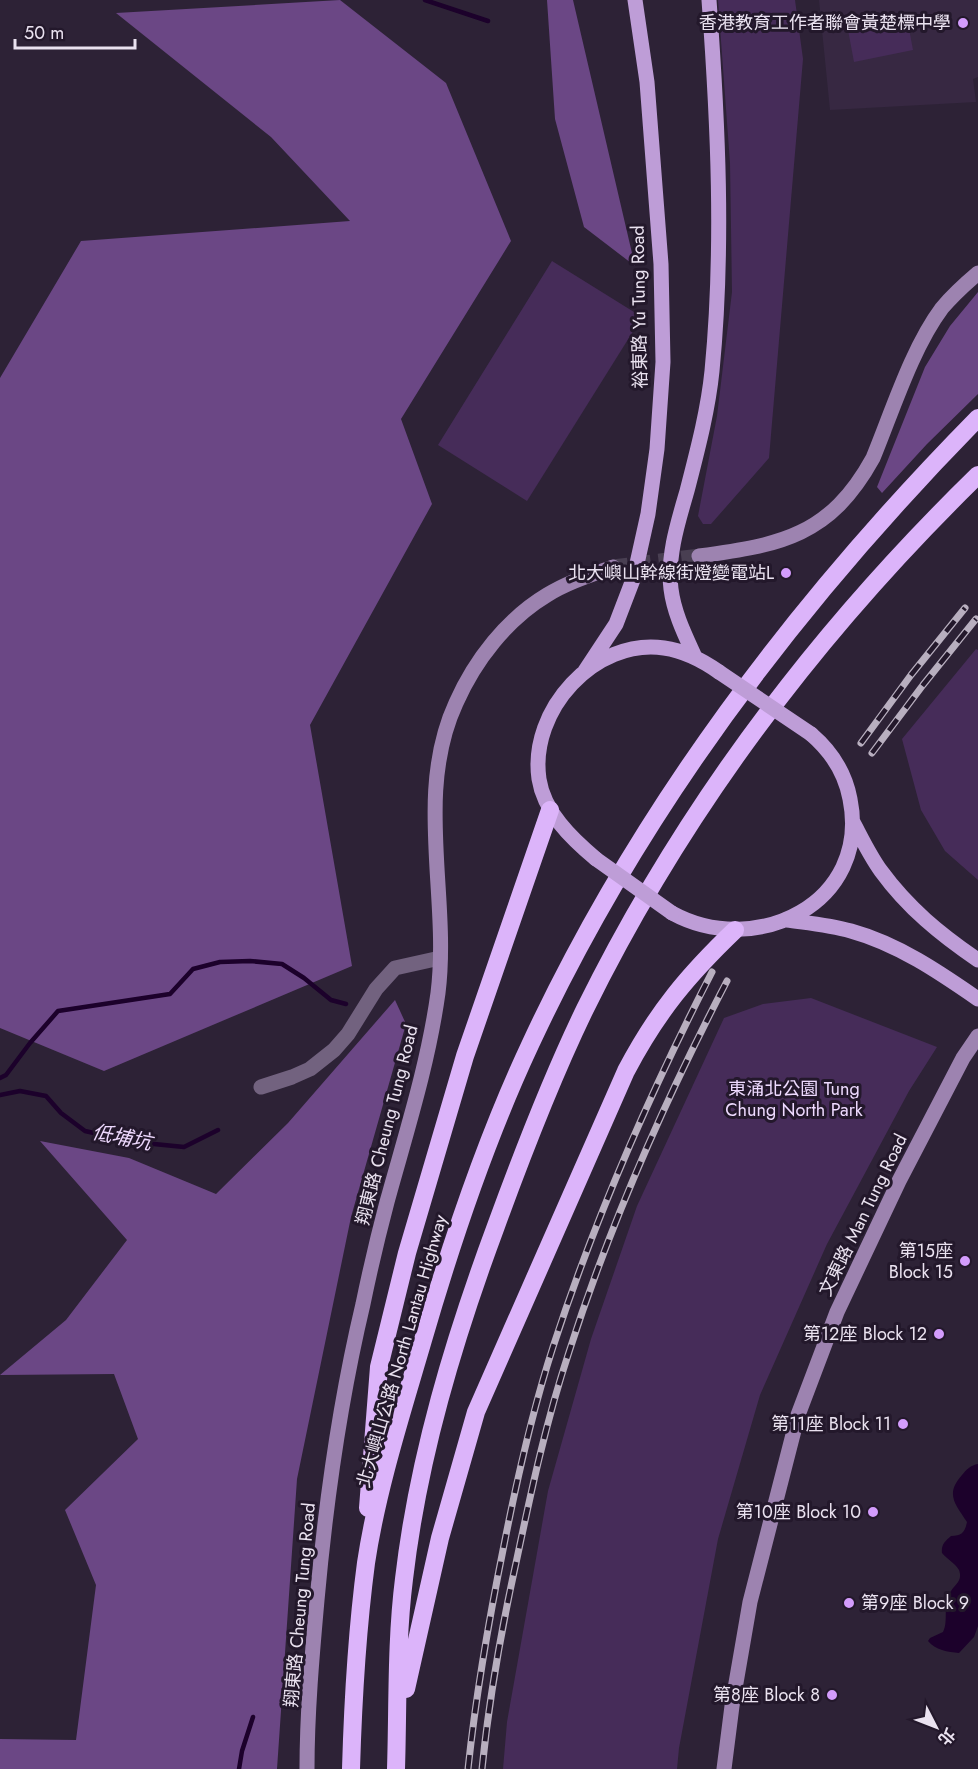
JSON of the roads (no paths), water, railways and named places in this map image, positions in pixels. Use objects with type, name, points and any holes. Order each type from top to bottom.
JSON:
[{"type":"highway","name":"北大嶼山公路 North Lantau Highway","points":[[351,1769],[353,1700],[367,1560],[397,1429],[451,1248],[506,1101],[533,1037],[579,946],[661,807],[712,732],[777,645],[861,544],[978,418]]},
{"type":"highway","points":[[396,1769],[400,1623],[404,1577],[430,1437],[458,1336],[485,1257],[538,1115],[580,1020],[609,962],[662,869],[755,730],[861,600],[915,539],[978,475]]},
{"type":"highway","points":[[367,1560],[366,1527],[379,1367],[385,1340],[407,1253],[465,1056],[550,810]]},
{"type":"highway","points":[[397,1735],[440,1538],[476,1412],[626,1071],[643,1039],[685,981],[735,930]]},
{"type":"main road","name":"裕東路 Yu Tung Road","points":[[585,671],[616,624],[634,577],[648,514],[657,448],[663,362],[661,264],[646,82],[635,0]]},
{"type":"main road","points":[[695,657],[674,605],[670,569],[673,544],[697,453],[712,373],[720,210],[718,117],[709,0]]},
{"type":"main road","points":[[699,556],[751,549],[791,538],[823,520],[837,508],[864,476],[923,339],[942,309],[978,273]]},
{"type":"main road","name":"翔東路 Cheung Tung Road","points":[[308,1769],[313,1648],[324,1530],[344,1398],[362,1306],[383,1218],[425,1066],[438,989],[440,958],[435,807],[439,764],[445,734],[456,702],[488,649],[515,619],[547,595],[580,579],[614,567]]},
{"type":"main road","points":[[853,822],[847,856],[836,880],[820,899],[804,911],[787,921],[768,926],[735,930],[701,926],[672,913],[578,844],[550,810],[539,778],[542,737],[549,718],[570,685],[585,671],[613,656],[629,650],[663,648],[695,657],[811,734],[830,753],[841,771],[848,791],[853,822],[871,856],[896,890],[925,921],[972,956]]},
{"type":"main road","points":[[787,921],[853,931],[899,950],[949,978],[978,999]]},
{"type":"main road","name":"文東路 Man Tung Road","points":[[724,1769],[750,1602],[798,1415],[837,1312],[899,1181],[963,1058],[978,1036]]},
{"type":"street","points":[[261,1087],[310,1069],[334,1050],[348,1034],[376,989],[394,968],[440,958]]},
{"type":"waterway","points":[[425,0],[488,21]]},
{"type":"waterway","points":[[0,1078],[6,1075],[58,1011],[170,994],[193,969],[220,962],[250,961],[282,964],[331,1000],[346,1004]]},
{"type":"waterway","name":"低埔坑","points":[[0,1095],[20,1091],[46,1096],[61,1113],[85,1131],[134,1142],[184,1147],[218,1130]]},
{"type":"waterway","points":[[239,1769],[253,1717]]},
{"type":"tunnel","points":[[613,567],[699,556]]},
{"type":"railway","points":[[861,743],[911,675],[965,608]]},
{"type":"railway","points":[[872,753],[976,619]]},
{"type":"railway","points":[[468,1769],[479,1685],[498,1573],[520,1470],[545,1371],[569,1299],[625,1156],[712,972]]},
{"type":"railway","points":[[482,1769],[505,1614],[527,1510],[561,1378],[602,1257],[640,1163],[727,981]]},
{"type":"place","name":"香港教育工作者聯會黃楚標中學","points":[[963,23]]},
{"type":"place","name":"北大嶼山幹線街燈變電站L","points":[[786,573]]},
{"type":"place","name":"第15座 Block 15","points":[[965,1261]]},
{"type":"place","name":"第12座 Block 12","points":[[939,1334]]},
{"type":"place","name":"第11座 Block 11","points":[[903,1424]]},
{"type":"place","name":"第10座 Block 10","points":[[873,1512]]},
{"type":"place","name":"第9座 Block 9","points":[[849,1603]]},
{"type":"place","name":"第8座 Block 8","points":[[832,1695]]},
{"type":"park label","name":"東涌北公園 Tung Chung North Park","points":[[794,1099]]}]
